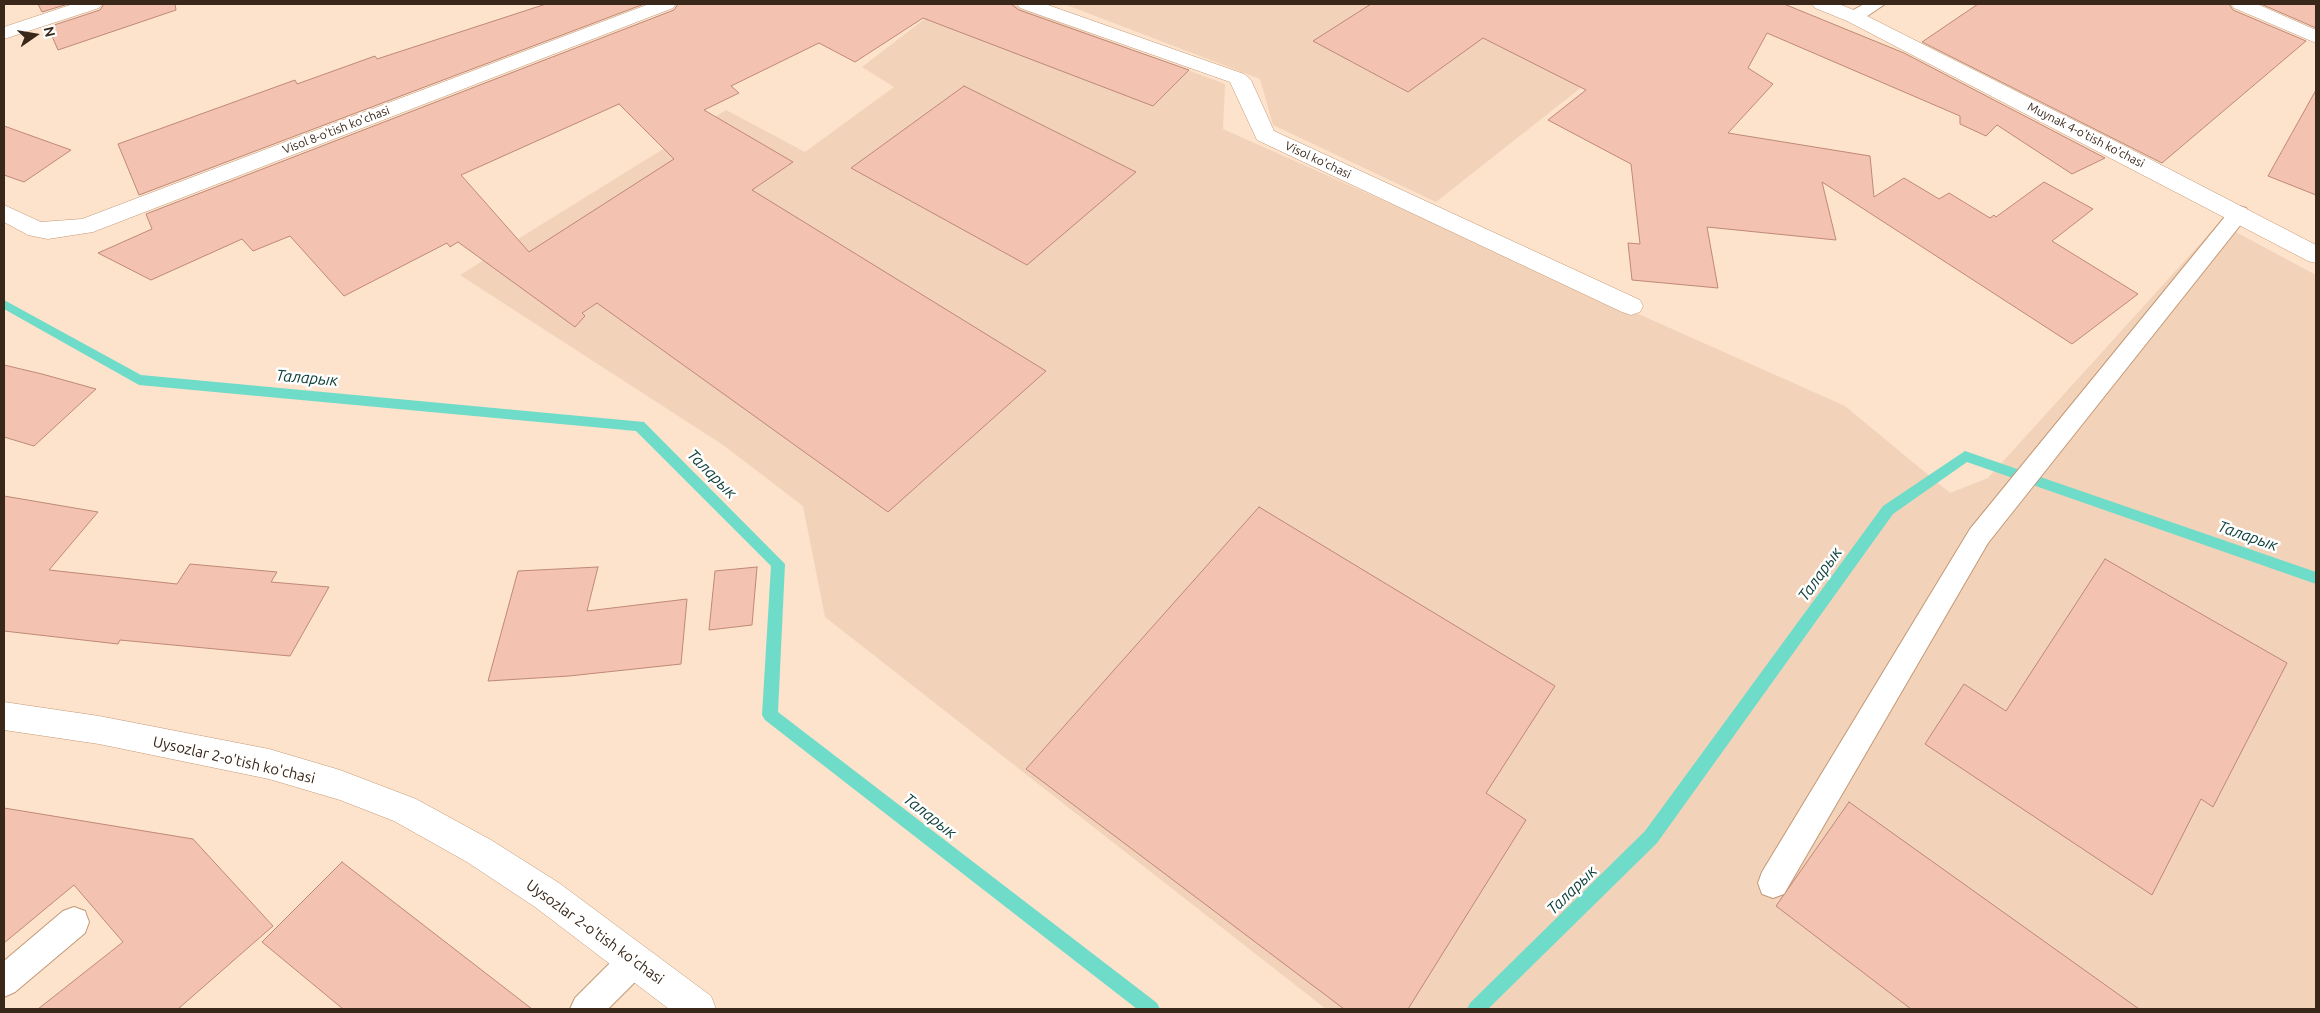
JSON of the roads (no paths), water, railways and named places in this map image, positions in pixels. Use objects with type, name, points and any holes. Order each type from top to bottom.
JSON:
[{"type":"street","points":[[4,33],[92,4]]},
{"type":"street","name":"Visol 8-o'tish ko'chasi","points":[[4,213],[36,229],[48,231],[85,226],[666,4]]},
{"type":"street","name":"Visol ko'chasi","points":[[1027,4],[1237,78],[1241,80],[1265,135],[1631,306]]},
{"type":"street","name":"Muynak 4-o'tish ko'chasi","points":[[1822,4],[1854,17],[2239,213],[2316,255]]},
{"type":"street","points":[[2242,4],[2316,37]]},
{"type":"street","name":"Uysozlar 2-o'tish ko'chasi","points":[[4,716],[99,730],[269,764],[340,785],[405,810],[479,851],[547,895],[698,1009]]},
{"type":"lane","points":[[1854,17],[1876,4]]},
{"type":"lane","points":[[1773,883],[1979,536],[2239,213]]},
{"type":"lane","points":[[4,981],[74,922]]},
{"type":"lane","points":[[586,1009],[635,960]]},
{"type":"waterway","name":"Таларык","points":[[4,304],[139,380],[639,426],[778,564],[770,715],[1151,1009]]},
{"type":"waterway","name":"Таларык","points":[[1476,1009],[1651,837],[1888,510],[1965,456],[2316,578]]}]
